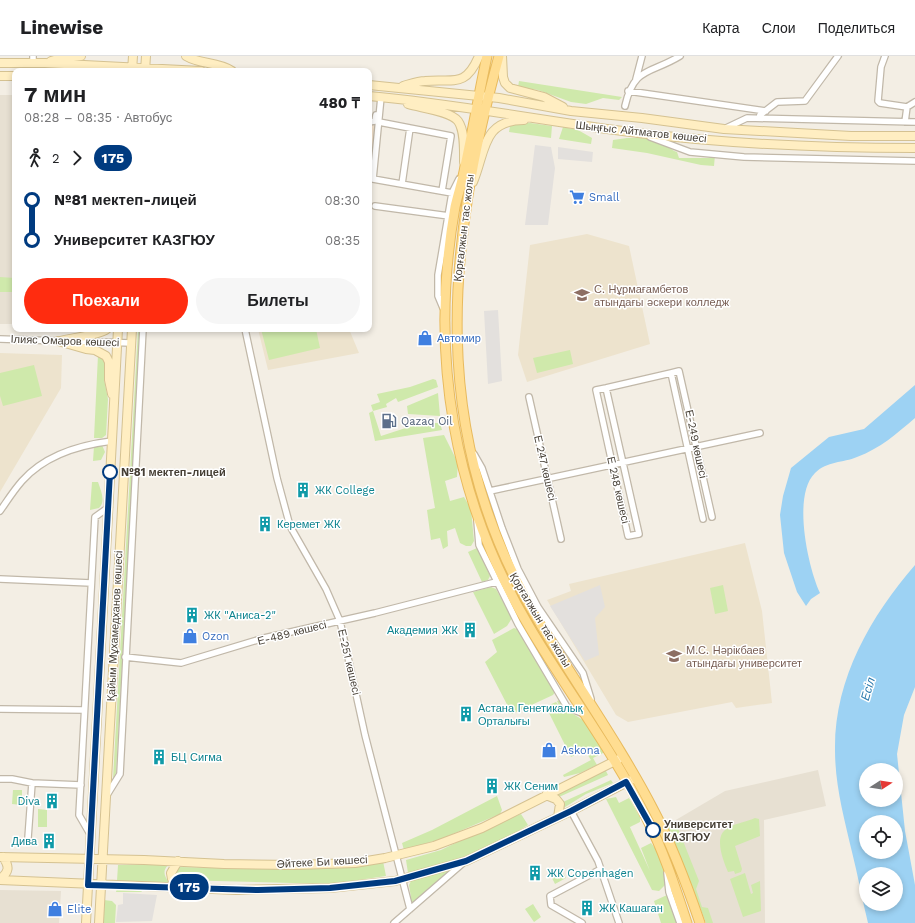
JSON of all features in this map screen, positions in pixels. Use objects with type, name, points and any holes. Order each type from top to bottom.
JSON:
[{"type":"main road","points":[[45,63],[65,56],[81,56]]},
{"type":"main road","points":[[132,68],[133,56]]},
{"type":"main road","points":[[145,68],[146,56]]},
{"type":"main road","points":[[186,56],[193,60],[222,65],[227,68]]},
{"type":"main road","points":[[397,87],[424,80],[455,81],[466,77],[471,72],[479,56]]},
{"type":"main road","name":"Қорғалжын тас жолы","points":[[487,56],[483,96],[456,206],[450,250],[445,313],[445,349],[452,418],[461,464],[477,517],[500,572],[529,628],[585,715],[618,759]]},
{"type":"main road","name":"Қорғалжын тас жолы","points":[[483,96],[499,56]]},
{"type":"main road","points":[[502,56],[503,76],[505,83],[510,88],[544,97],[571,111]]},
{"type":"main road","points":[[0,63],[33,60],[45,63],[118,68]]},
{"type":"main road","points":[[0,76],[12,76]]},
{"type":"main road","name":"Шыңғыс Айтматов көшесі","points":[[372,85],[483,96],[571,111],[642,118],[724,129],[851,136],[915,136]]},
{"type":"main road","points":[[379,97],[441,112],[458,121],[463,137],[465,168]]},
{"type":"main road","name":"Шыңғыс Айтматов көшесі","points":[[379,97],[640,133],[783,146],[915,148]]},
{"type":"main road","name":"Қорғалжын тас жолы","points":[[480,110],[469,196],[459,252],[456,315],[461,400],[468,443],[482,496],[493,529],[509,566],[531,608],[593,707],[618,759],[630,780],[667,861],[687,923]]},
{"type":"main road","points":[[469,196],[488,136],[492,130],[497,126],[511,121],[542,120]]},
{"type":"main road","points":[[58,341],[89,334],[98,334],[102,332]]},
{"type":"main road","name":"Қайым Мұхамедханов көшесі","points":[[86,923],[118,332]]},
{"type":"main road","name":"Қайым Мұхамедханов көшесі","points":[[99,923],[132,332]]},
{"type":"main road","points":[[58,341],[95,350],[106,356],[114,405]]},
{"type":"main road","name":"Әйтеке Би көшесі","points":[[1,857],[178,861],[224,864],[296,865],[355,863],[397,856],[434,846],[482,828],[618,759]]},
{"type":"main road","points":[[0,880],[101,886],[258,890],[330,888],[403,879],[466,861],[571,811],[630,780]]},
{"type":"main road","name":"Қорғалжын тас жолы","points":[[630,780],[654,810],[675,856],[700,923]]},
{"type":"main road","points":[[546,795],[556,799],[560,804],[558,817]]},
{"type":"main road","points":[[0,880],[6,874],[8,868],[1,857]]},
{"type":"main road","points":[[178,861],[171,873],[172,879],[181,887]]},
{"type":"street","points":[[636,79],[642,56]]},
{"type":"street","points":[[625,106],[628,91],[636,79],[646,71],[680,56]]},
{"type":"street","points":[[760,115],[777,102],[805,101],[838,56]]},
{"type":"street","points":[[885,56],[880,67],[878,101],[880,103],[907,107],[915,102]]},
{"type":"street","points":[[0,81],[12,77]]},
{"type":"street","points":[[628,91],[766,111]]},
{"type":"street","points":[[372,122],[375,120],[379,97]]},
{"type":"street","points":[[379,97],[379,122],[373,179],[452,193]]},
{"type":"street","points":[[905,122],[907,107]]},
{"type":"street","points":[[724,129],[747,118],[915,122]]},
{"type":"street","points":[[379,122],[451,136],[442,191]]},
{"type":"street","points":[[402,184],[410,128]]},
{"type":"street","points":[[640,133],[690,152],[744,157],[915,161]]},
{"type":"street","points":[[445,313],[438,296],[438,275],[452,193],[465,168]]},
{"type":"street","points":[[375,206],[449,216]]},
{"type":"street","points":[[106,797],[120,774],[143,332]]},
{"type":"street","name":"Е-251 көшесі","points":[[246,332],[277,478],[290,526],[326,589],[340,621],[365,735],[410,909]]},
{"type":"street","name":"Ілияс Омаров көшесі","points":[[0,339],[130,343]]},
{"type":"street","name":"Е-249 көшесі","points":[[671,373],[680,371],[712,517]]},
{"type":"street","points":[[606,388],[671,373],[703,519]]},
{"type":"street","name":"Е 248 көшесі","points":[[606,388],[623,462],[639,534],[628,536],[596,390],[606,388]]},
{"type":"street","name":"Е 247 көшесі","points":[[529,397],[561,539]]},
{"type":"street","points":[[490,491],[760,433]]},
{"type":"street","points":[[0,511],[23,480],[47,461],[67,450],[85,445],[112,441]]},
{"type":"street","points":[[468,443],[482,468],[502,528],[518,569],[538,607],[583,673],[593,707]]},
{"type":"street","points":[[91,835],[79,815],[84,710],[95,517],[109,507]]},
{"type":"street","points":[[477,517],[479,544],[496,582],[567,707],[585,715]]},
{"type":"street","points":[[0,579],[91,583]]},
{"type":"street","name":"Е-489 көшесі","points":[[125,657],[181,663],[264,638],[340,621],[496,582]]},
{"type":"street","points":[[0,709],[84,710]]},
{"type":"street","points":[[0,779],[32,783],[81,785]]},
{"type":"street","points":[[28,838],[32,783]]},
{"type":"street","points":[[571,811],[601,869],[619,923]]},
{"type":"street","points":[[394,923],[466,861]]},
{"type":"street","points":[[667,861],[668,889],[680,923]]},
{"type":"street","points":[[582,923],[551,905],[550,896],[601,869]]},
{"type":"shaded area","points":[[0,95],[12,95],[12,324],[0,324]]},
{"type":"shaded area","points":[[372,115],[382,116],[372,161]]},
{"type":"shaded area","points":[[535,145],[551,147],[555,168],[548,225],[525,225]]},
{"type":"shaded area","points":[[558,147],[593,152],[592,162],[558,159]]},
{"type":"shaded area","name":"С. Нұрмағамбетов атындағы әскери колледж","points":[[587,234],[629,246],[650,344],[527,382],[518,355],[530,245]]},
{"type":"shaded area","points":[[498,310],[502,381],[488,384],[484,311]]},
{"type":"shaded area","points":[[259,332],[350,332],[359,353],[268,370]]},
{"type":"shaded area","points":[[0,353],[62,355],[61,388],[0,492]]},
{"type":"shaded area","name":"М.С. Нәрікбаев атындағы университет","points":[[745,543],[762,611],[772,703],[736,708],[732,702],[628,722],[616,715],[547,600],[571,591],[569,584]]},
{"type":"shaded area","points":[[600,585],[605,607],[595,618],[599,655],[585,661],[550,606]]},
{"type":"shaded area","points":[[818,770],[826,806],[764,820],[765,923],[706,923],[669,824],[725,791]]},
{"type":"shaded area","points":[[0,890],[61,891],[59,923],[0,923]]},
{"type":"shaded area","points":[[123,893],[157,895],[152,921],[116,922],[118,905],[123,904]]},
{"type":"green space","points":[[519,81],[622,97],[619,100],[603,98],[586,104],[571,102],[538,90],[518,87]]},
{"type":"green space","points":[[523,122],[552,126],[551,138],[509,132],[510,126]]},
{"type":"green space","points":[[563,127],[578,130],[592,138],[591,144],[559,139]]},
{"type":"green space","points":[[646,138],[659,141],[677,152],[679,158],[708,158],[715,155],[714,166],[701,165],[647,153],[612,148],[613,140]]},
{"type":"green space","points":[[0,277],[12,278],[12,292],[0,292]]},
{"type":"green space","points":[[138,332],[141,332],[116,773],[113,779]]},
{"type":"green space","points":[[262,332],[317,332],[320,348],[269,360]]},
{"type":"green space","points":[[570,350],[573,364],[537,373],[533,358]]},
{"type":"green space","points":[[98,355],[101,355],[105,363],[104,379],[108,399],[106,435],[102,438],[94,438]]},
{"type":"green space","points":[[34,365],[42,396],[3,406],[0,396],[0,373]]},
{"type":"green space","points":[[433,379],[436,380],[438,387],[398,402],[396,398],[386,404],[387,407],[373,411],[371,405],[380,402],[377,394],[410,387]]},
{"type":"green space","points":[[438,393],[440,416],[408,414],[407,406]]},
{"type":"green space","points":[[373,411],[381,436],[421,423],[440,423],[442,430],[375,441],[369,413]]},
{"type":"green space","points":[[444,435],[458,463],[457,477],[445,481],[450,501],[464,497],[471,509],[474,541],[471,546],[466,546],[460,543],[455,528],[447,531],[448,546],[443,549],[440,538],[431,540],[427,510],[435,508],[423,438]]},
{"type":"green space","points":[[102,445],[105,452],[101,460],[93,461],[94,446]]},
{"type":"green space","points":[[92,482],[98,482],[103,499],[99,508],[90,510]]},
{"type":"green space","points":[[477,548],[490,576],[488,580],[482,582],[468,552]]},
{"type":"green space","points":[[723,585],[728,611],[715,614],[710,588]]},
{"type":"green space","points":[[491,587],[496,589],[512,618],[507,626],[494,634],[473,592]]},
{"type":"green space","points":[[514,628],[517,629],[555,692],[553,695],[512,714],[485,662],[497,652],[492,640]]},
{"type":"green space","points":[[560,700],[567,710],[586,722],[605,752],[593,758],[597,765],[580,773],[564,777],[563,775],[591,760],[586,752],[586,749],[571,757],[548,711],[545,712],[545,707],[556,702],[560,707],[557,701]]},
{"type":"green space","points":[[605,769],[608,775],[559,797],[556,794]]},
{"type":"green space","points":[[611,780],[613,783],[586,794],[562,809],[563,802]]},
{"type":"green space","points":[[13,790],[22,790],[22,805],[12,804]]},
{"type":"green space","points":[[497,796],[502,810],[500,814],[441,839],[404,850],[402,843],[432,830]]},
{"type":"green space","points":[[616,797],[619,803],[629,798],[640,817],[640,822],[630,827],[629,825],[650,871],[641,848],[651,843],[661,858],[664,868],[665,885],[659,891],[652,890],[606,799]]},
{"type":"green space","points":[[38,809],[47,810],[47,827],[38,827]]},
{"type":"green space","points":[[521,814],[528,825],[502,841],[456,860],[408,873],[406,860],[441,850],[499,822]]},
{"type":"green space","points":[[662,817],[677,826],[699,881],[696,889],[702,907],[708,908],[713,923],[706,923],[684,866]]},
{"type":"green space","points":[[755,818],[759,819],[760,836],[735,846],[742,869],[741,872],[735,874],[734,871],[728,872],[720,845],[722,834],[731,826]]},
{"type":"green space","points":[[383,861],[386,876],[331,884],[177,880],[175,869],[178,867],[228,868]]},
{"type":"green space","points":[[169,864],[164,873],[169,883],[117,881],[118,865]]},
{"type":"green space","points":[[452,869],[412,904],[409,885],[411,881]]},
{"type":"green space","points":[[563,873],[566,878],[555,884],[552,878]]},
{"type":"green space","points":[[745,873],[751,894],[753,893],[751,885],[760,881],[761,911],[743,917],[730,879]]},
{"type":"green space","points":[[117,888],[140,889],[142,892],[116,892]]},
{"type":"green space","points":[[667,895],[677,923],[661,923],[654,901]]},
{"type":"green space","points":[[104,900],[112,901],[116,905],[115,923],[103,923]]},
{"type":"green space","points":[[533,904],[541,917],[534,922],[525,909]]},
{"type":"water","points":[[915,385],[915,418],[888,440],[874,449],[852,459],[830,464],[820,469],[808,483],[804,497],[804,532],[811,566],[820,593],[811,599],[806,606],[797,592],[784,553],[780,515],[783,496],[791,468],[829,437],[864,429]]},
{"type":"water","name":"Есіл","points":[[915,565],[915,687],[904,715],[897,754],[898,763],[859,763],[859,807],[903,807],[905,831],[915,885],[915,923],[868,923],[865,911],[903,911],[903,867],[859,867],[859,883],[838,789],[835,763],[836,724],[848,674],[858,651],[883,606]]},
{"type":"bus line","name":"175","points":[[110,472],[88,885],[258,890],[330,888],[395,881],[466,861],[571,811],[626,782],[653,830]]},
{"type":"place","name":"Small","points":[[577,197]]},
{"type":"place","name":"С. Нұрмағамбетов атындағы әскери колледж","points":[[582,295]]},
{"type":"place","name":"Автомир","points":[[425,338]]},
{"type":"place","name":"Qazaq Oil","points":[[389,421]]},
{"type":"place","name":"№81 мектеп-лицей","points":[[110,472]]},
{"type":"place","name":"ЖК College","points":[[303,490]]},
{"type":"place","name":"Керемет ЖК","points":[[265,524]]},
{"type":"place","name":"ЖК \"Аниса-2\"","points":[[192,615]]},
{"type":"place","name":"Академия ЖК","points":[[470,630]]},
{"type":"place","name":"Ozon","points":[[190,636]]},
{"type":"place","name":"М.С. Нәрікбаев атындағы университет","points":[[674,656]]},
{"type":"place","name":"Астана Генетикалық Орталығы","points":[[466,714]]},
{"type":"place","name":"Askona","points":[[549,750]]},
{"type":"place","name":"БЦ Сигма","points":[[159,757]]},
{"type":"place","name":"ЖК Сеним","points":[[492,786]]},
{"type":"place","name":"Diva","points":[[52,801]]},
{"type":"place","name":"Университет КАЗГЮУ","points":[[653,830]]},
{"type":"place","name":"Дива","points":[[49,841]]},
{"type":"place","name":"ЖК Copenhagen","points":[[535,873]]},
{"type":"place","name":"ЖК Кашаган","points":[[587,908]]},
{"type":"place","name":"Elite","points":[[55,909]]}]
